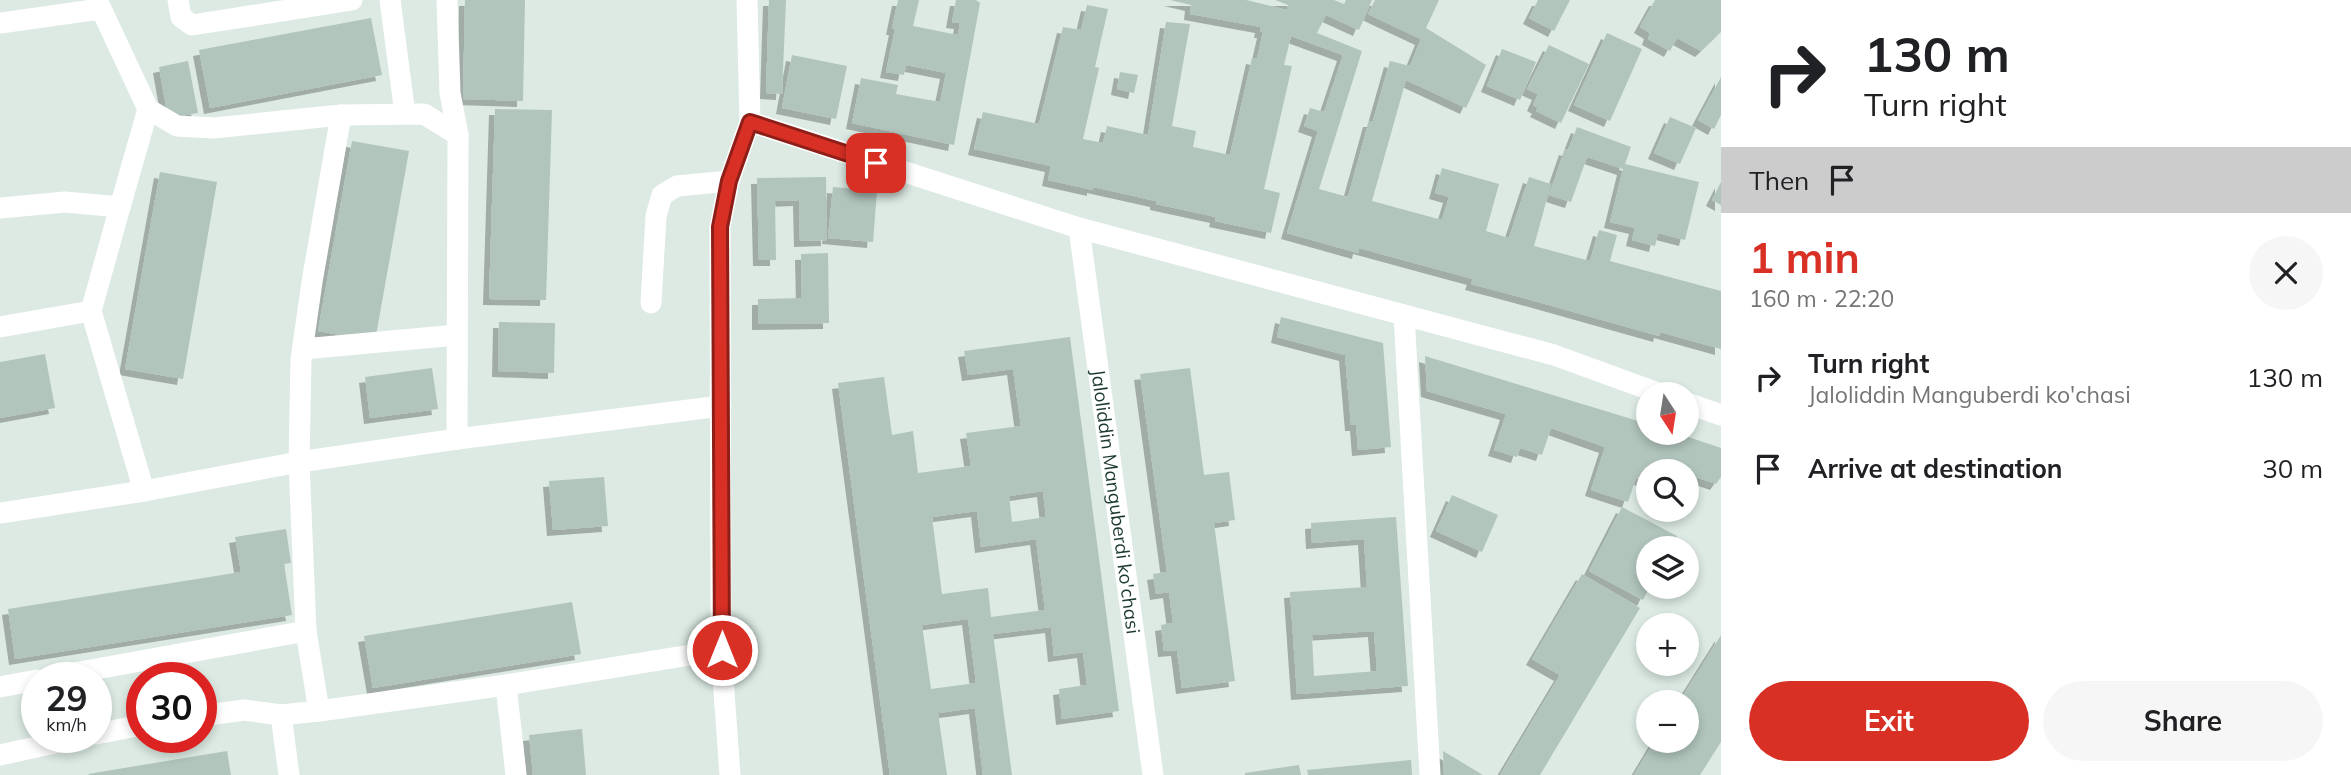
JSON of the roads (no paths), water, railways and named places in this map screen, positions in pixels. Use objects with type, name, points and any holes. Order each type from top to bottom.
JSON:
[{"type":"street","points":[[178,0],[181,17],[192,25],[352,0]]},
{"type":"street","points":[[390,0],[405,114]]},
{"type":"street","points":[[447,0],[450,93],[458,135],[457,439]]},
{"type":"street","points":[[730,775],[722,650],[720,227],[729,181],[750,122],[747,0]]},
{"type":"street","points":[[0,23],[99,5],[148,109],[177,126],[214,128],[341,115],[424,114],[458,135]]},
{"type":"street","points":[[144,491],[91,311],[148,109]]},
{"type":"street","points":[[320,711],[306,631],[299,462],[303,348],[341,115]]},
{"type":"street","points":[[750,122],[1079,228],[1554,355],[1636,385]]},
{"type":"street","points":[[651,303],[656,216],[662,195],[677,186],[729,181]]},
{"type":"street","points":[[0,208],[65,202],[120,207]]},
{"type":"street","name":"Jaloliddin Manguberdi ko'chasi","points":[[1079,228],[1153,775]]},
{"type":"street","points":[[0,327],[91,311]]},
{"type":"street","points":[[1404,315],[1430,775]]},
{"type":"street","points":[[303,348],[457,335]]},
{"type":"street","points":[[0,513],[144,491],[299,462],[721,405]]},
{"type":"street","points":[[1699,407],[1721,415]]},
{"type":"street","points":[[112,666],[306,631]]},
{"type":"street","points":[[217,714],[244,710],[281,715],[320,711],[506,685],[722,650]]},
{"type":"street","points":[[0,687],[21,683]]},
{"type":"street","points":[[506,685],[516,775]]},
{"type":"street","points":[[281,715],[289,775]]},
{"type":"street","points":[[0,755],[21,750]]}]
